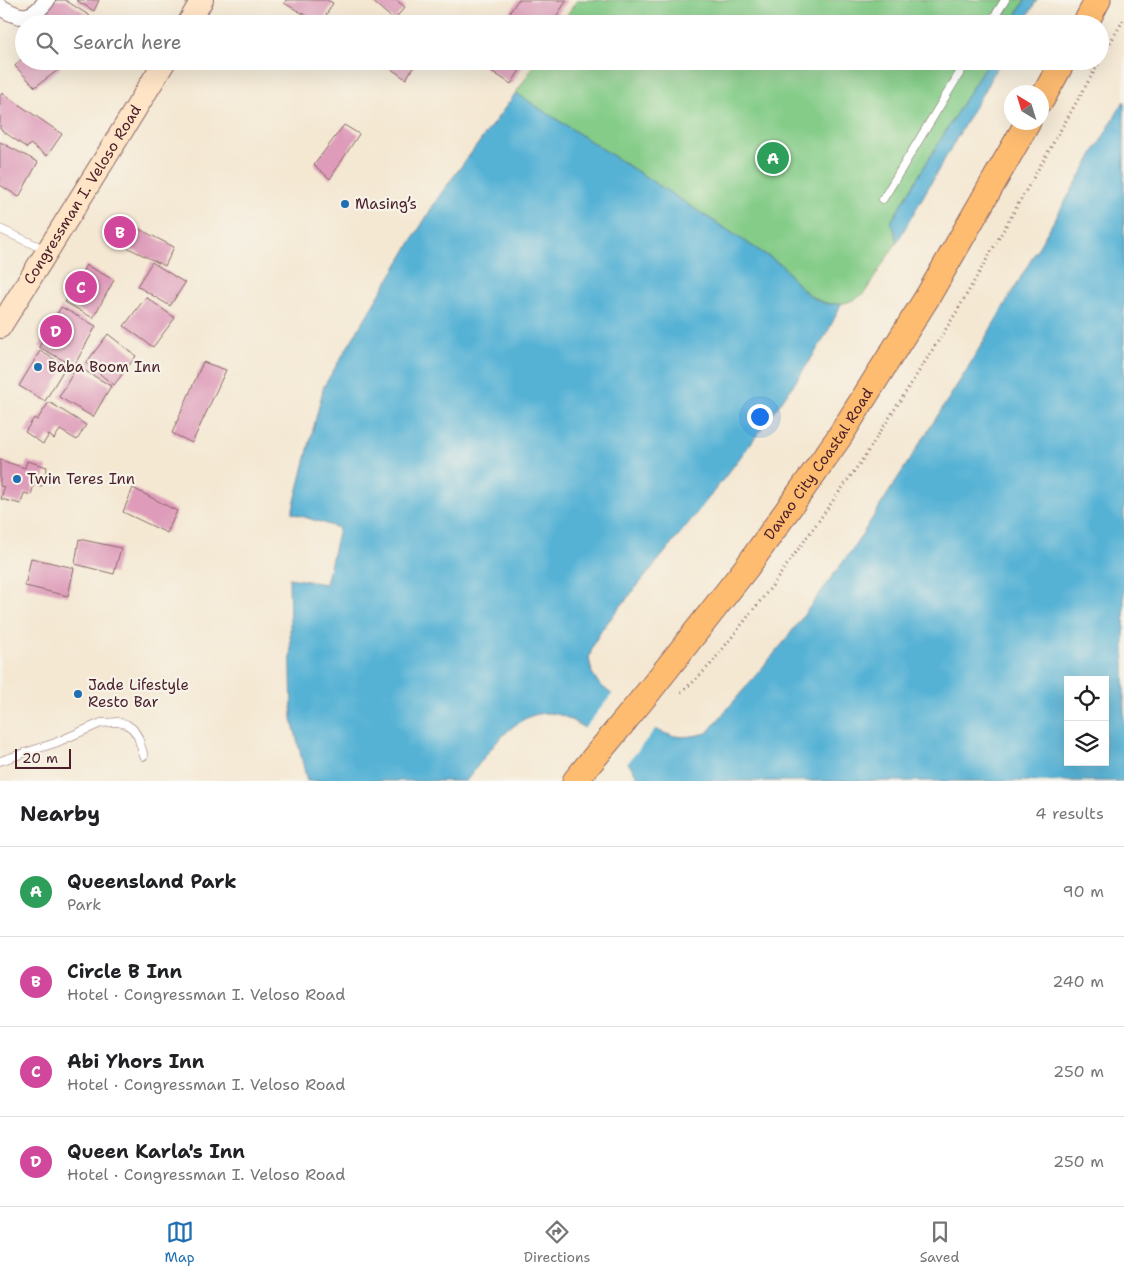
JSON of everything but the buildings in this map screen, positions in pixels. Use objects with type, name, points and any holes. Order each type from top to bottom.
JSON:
[{"type":"main road","points":[[193,15],[202,0]]},
{"type":"main road","points":[[1090,15],[1098,0]]},
{"type":"main road","name":"Congressman I. Veloso Road","points":[[0,327],[159,70]]},
{"type":"main road","points":[[1049,86],[1058,70]]},
{"type":"main road","name":"Davao City Coastal Road","points":[[582,773],[747,567],[838,439],[928,296],[1023,130]]},
{"type":"street","points":[[32,15],[47,0]]},
{"type":"street","points":[[0,6],[17,15]]},
{"type":"lane","points":[[996,15],[1005,0]]},
{"type":"lane","points":[[883,200],[962,70]]},
{"type":"lane","points":[[0,230],[48,251]]},
{"type":"lane","points":[[0,761],[55,743],[101,723],[118,722],[126,724],[132,729],[138,738],[144,756]]},
{"type":"path","points":[[1109,45],[1124,19]]},
{"type":"path","points":[[681,692],[710,665],[772,586],[865,456],[956,312],[1095,70]]},
{"type":"green space","points":[[577,0],[1025,0],[1016,15],[567,15]]},
{"type":"green space","points":[[531,70],[983,70],[891,222],[897,242],[864,293],[845,303],[835,304],[817,300],[809,295],[783,266],[516,93]]},
{"type":"water","points":[[1025,0],[1037,0],[1028,15],[1016,15]]},
{"type":"water","points":[[983,70],[996,70],[897,242],[891,222]]},
{"type":"water","points":[[516,93],[783,266],[797,284],[815,299],[829,304],[841,304],[818,348],[771,416],[710,497],[603,628],[594,643],[589,658],[592,673],[599,684],[654,728],[673,736],[693,736],[707,733],[784,642],[854,547],[966,371],[1124,101],[1124,781],[640,781],[627,762],[594,735],[568,718],[550,713],[537,714],[524,719],[512,727],[492,748],[466,781],[307,781],[292,719],[289,578],[326,584],[339,528],[292,513],[324,386],[439,196]]},
{"type":"pier","points":[[613,693],[657,727],[626,765],[583,730]]},
{"type":"place","name":"Queensland Park","points":[[773,158]]},
{"type":"place","name":"Masing’s","points":[[345,204]]},
{"type":"place","name":"Circle B Inn","points":[[120,232]]},
{"type":"place","name":"Abi Yhors Inn","points":[[81,287]]},
{"type":"place","name":"Queen Karla's Inn","points":[[56,331]]},
{"type":"place","name":"Baba Boom Inn","points":[[38,367]]},
{"type":"place","name":"Twin Teres Inn","points":[[17,479]]},
{"type":"place","name":"Jade Lifestyle Resto Bar","points":[[78,694]]}]
